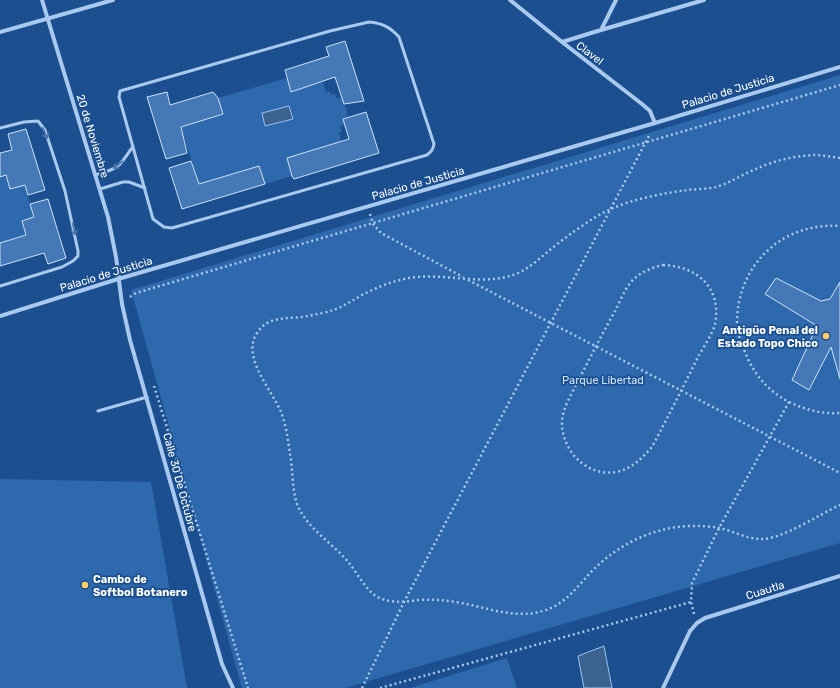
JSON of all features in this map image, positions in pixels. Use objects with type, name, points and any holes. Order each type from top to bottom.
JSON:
[{"type":"street","name":"20 de Noviembre","points":[[42,0],[108,218],[116,257],[118,279]]},
{"type":"street","points":[[0,32],[113,0]]},
{"type":"street","name":"Clavel","points":[[510,0],[642,104],[650,111],[655,123]]},
{"type":"street","points":[[601,30],[616,0]]},
{"type":"street","points":[[562,42],[704,0]]},
{"type":"street","name":"Palacio de Justicia","points":[[0,316],[118,279],[655,123],[840,67]]},
{"type":"street","name":"Calle 30 De Octubre","points":[[118,279],[124,311],[147,397],[220,656],[233,688]]},
{"type":"street","name":"Cuautla","points":[[697,623],[712,616],[840,576]]},
{"type":"street","points":[[663,688],[690,631],[697,623]]},
{"type":"lane","points":[[368,22],[384,24],[398,37],[434,144],[434,149],[427,154],[172,228],[164,227],[153,219],[133,146],[119,97],[120,91],[330,31],[368,22]]},
{"type":"lane","points":[[0,128],[31,121],[38,121],[45,130],[65,191],[78,251],[78,256],[68,264],[0,286]]},
{"type":"lane","points":[[95,175],[118,167],[133,146]]},
{"type":"lane","points":[[100,189],[123,182],[129,182],[145,188]]},
{"type":"lane","points":[[98,411],[147,397]]},
{"type":"path","points":[[129,303],[130,298],[136,293],[840,85]]},
{"type":"path","points":[[362,688],[404,602],[646,143],[655,123]]},
{"type":"path","points":[[840,158],[817,155],[774,161],[722,186],[665,194],[610,209],[553,247],[538,262],[517,274],[491,280],[436,276],[408,278],[382,286],[362,295],[344,307],[302,317],[274,319],[263,326],[255,336],[253,346],[255,362],[282,413],[293,469],[294,493],[298,506],[306,519],[348,561],[363,583],[376,597],[387,601],[404,602],[418,600],[444,600],[503,612],[528,614],[548,609],[571,596],[596,566],[642,536],[665,529],[692,526],[719,528],[762,539],[776,537],[840,505]]},
{"type":"path","points":[[368,206],[373,224],[381,233],[551,324],[840,473]]},
{"type":"path","points":[[840,226],[828,225],[800,230],[775,244],[754,265],[740,293],[737,323],[742,347],[753,369],[764,385],[778,397],[806,410],[828,414],[840,413]]},
{"type":"path","points":[[663,264],[687,268],[699,276],[708,285],[714,300],[715,325],[652,447],[641,460],[629,467],[615,472],[592,470],[583,464],[573,455],[562,431],[564,409],[595,346],[631,283],[640,274],[650,268],[663,264]]},
{"type":"path","points":[[154,386],[248,688]]},
{"type":"path","points":[[697,623],[691,602],[692,583],[719,528],[789,402]]},
{"type":"path","points":[[380,688],[691,602]]},
{"type":"green space","name":"Parque Libertad","points":[[840,75],[840,543],[345,688],[242,688],[131,290]]},
{"type":"green space","points":[[287,78],[291,91],[323,82],[326,92],[330,92],[331,95],[335,94],[336,98],[342,98],[348,115],[343,119],[345,125],[340,126],[342,131],[339,133],[341,142],[287,158],[292,176],[265,184],[259,166],[199,184],[181,127],[223,114],[218,98]]},
{"type":"green space","points":[[6,175],[10,189],[25,185],[34,217],[22,221],[26,235],[0,243],[0,177]]},
{"type":"green space","name":"Cambo de Softbol Botanero","points":[[0,479],[151,482],[187,688],[0,688]]},
{"type":"green space","points":[[507,658],[517,688],[410,688]]},
{"type":"shaded area","points":[[289,106],[293,119],[265,126],[262,113]]},
{"type":"shaded area","points":[[604,646],[612,688],[584,688],[578,656]]},
{"type":"building","points":[[345,41],[364,101],[344,104],[335,77],[291,92],[285,70],[329,56],[326,47]]},
{"type":"building","points":[[167,92],[170,105],[213,92],[218,98],[223,114],[181,127],[187,153],[166,159],[147,97]]},
{"type":"building","points":[[366,112],[379,153],[294,179],[287,158],[349,139],[343,119]]},
{"type":"building","points":[[26,129],[45,190],[28,195],[25,185],[10,189],[6,175],[0,177],[0,153],[12,150],[8,134]]},
{"type":"building","points":[[191,161],[199,184],[259,166],[265,184],[182,209],[169,168]]},
{"type":"building","points":[[48,199],[66,258],[48,264],[44,253],[0,266],[0,243],[26,235],[22,221],[34,217],[30,204]]},
{"type":"building","name":"Antigüo Penal del Estado Topo Chico","points":[[776,278],[821,301],[830,299],[840,282],[840,379],[831,347],[809,390],[792,380],[817,326],[765,294]]},
{"type":"place","name":"Antigüo Penal del Estado Topo Chico","points":[[826,336]]},
{"type":"place","name":"Cambo de Softbol Botanero","points":[[85,585]]}]
